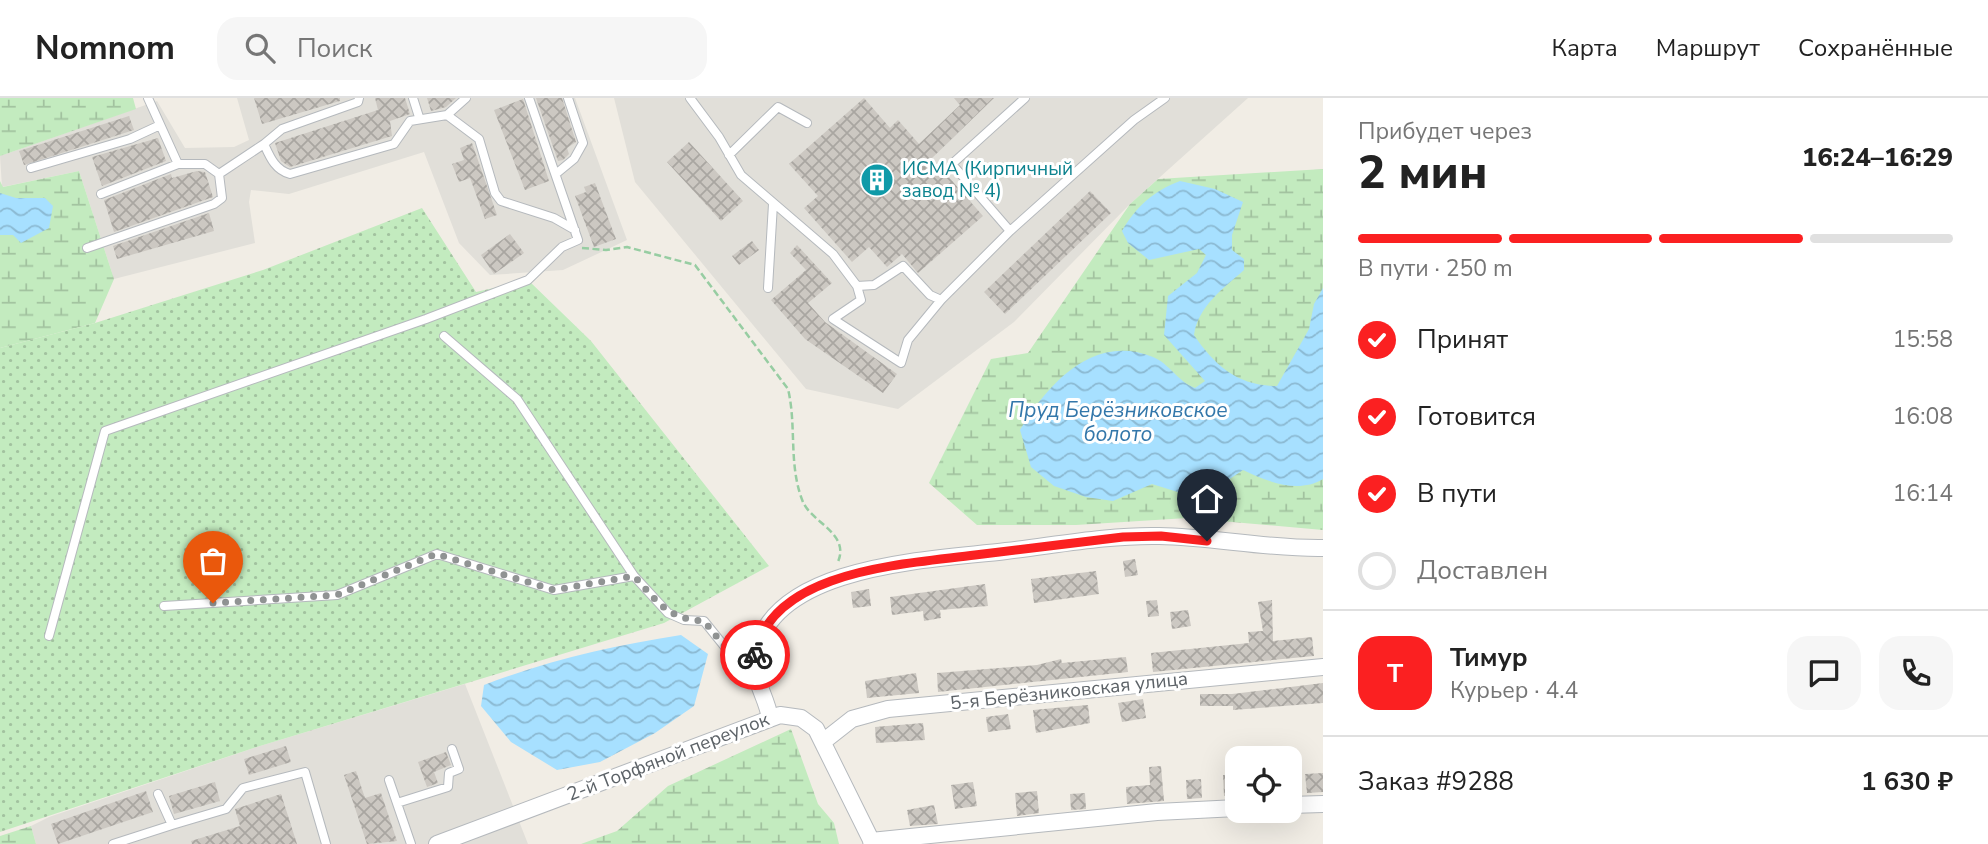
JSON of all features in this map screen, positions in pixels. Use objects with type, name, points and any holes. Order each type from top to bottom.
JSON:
[{"type":"street","points":[[770,718],[767,700],[756,680],[754,664],[760,640],[789,602],[813,589],[870,569],[1123,537],[1161,536],[1293,549],[1323,548]]},
{"type":"street","name":"5-я Берёзниковская улица","points":[[824,741],[852,719],[888,709],[1323,667]]},
{"type":"street","name":"2-й Торфяной переулок","points":[[437,844],[770,718],[791,715],[801,718],[824,741],[872,843]]},
{"type":"street","points":[[1302,804],[1323,803]]},
{"type":"street","points":[[872,843],[1157,812],[1225,809]]},
{"type":"lane","points":[[148,98],[158,126],[178,164]]},
{"type":"lane","points":[[219,174],[282,129],[358,103],[359,98]]},
{"type":"lane","points":[[414,98],[419,117]]},
{"type":"lane","points":[[264,144],[272,161],[282,172],[290,174],[394,144],[410,121],[419,117],[447,115],[466,98]]},
{"type":"lane","points":[[557,173],[574,159],[583,143],[568,98]]},
{"type":"lane","points":[[690,98],[741,175],[833,254],[857,286],[861,300],[833,319],[901,363],[908,340],[940,300],[1010,231],[1134,120],[1165,98]]},
{"type":"lane","points":[[1010,231],[952,164],[1025,98]]},
{"type":"lane","points":[[49,636],[105,431],[426,319],[528,280],[562,247],[578,240],[557,173],[528,99]]},
{"type":"lane","points":[[729,155],[778,107],[807,123]]},
{"type":"lane","points":[[447,115],[478,139],[495,193],[501,201],[554,218],[575,230]]},
{"type":"lane","points":[[31,168],[130,139],[158,126]]},
{"type":"lane","points":[[87,248],[214,204],[222,198],[219,174],[205,164],[178,164],[101,194]]},
{"type":"lane","points":[[768,288],[773,204]]},
{"type":"lane","points":[[857,286],[874,285],[903,266],[930,295],[940,300]]},
{"type":"lane","points":[[444,336],[517,399],[634,576],[668,613],[684,620],[704,621],[733,657],[754,664]]},
{"type":"lane","points":[[164,606],[337,595],[436,554],[554,590],[634,576]]},
{"type":"lane","points":[[397,803],[448,787],[449,772],[459,769],[452,749]]},
{"type":"lane","points":[[113,844],[226,808],[243,788],[305,772],[326,844]]},
{"type":"lane","points":[[389,780],[411,844]]},
{"type":"lane","points":[[158,794],[172,825]]},
{"type":"path","points":[[578,240],[578,247],[593,250],[627,247],[695,265],[762,353],[788,389],[792,408],[792,470],[804,506],[837,538],[840,557],[831,573]]},
{"type":"shaded area","points":[[237,98],[575,98],[627,240],[563,270],[490,275],[459,243],[424,152],[289,194],[251,190],[249,202],[255,243],[114,279],[79,171],[2,187],[0,156],[157,101],[185,148],[234,147],[249,140]]},
{"type":"shaded area","points":[[614,98],[1248,98],[1130,204],[1014,322],[898,409],[806,389],[635,182]]},
{"type":"shaded area","points":[[465,684],[528,844],[36,844],[31,826],[49,817],[260,746]]},
{"type":"green space","points":[[0,98],[133,98],[136,109],[0,156]]},
{"type":"green space","points":[[1323,169],[1323,530],[1187,518],[1076,525],[977,525],[929,483],[991,359],[1028,353],[1130,204],[1158,179]]},
{"type":"green space","points":[[79,171],[114,279],[95,323],[0,348],[0,181],[3,187]]},
{"type":"green space","points":[[422,208],[476,292],[528,280],[591,341],[769,566],[664,623],[260,746],[0,832],[0,348],[95,323],[263,270]]},
{"type":"green space","points":[[791,729],[818,804],[834,823],[839,844],[581,844],[617,831],[668,786]]},
{"type":"green space","points":[[31,826],[36,844],[0,844],[0,836]]},
{"type":"water","name":"Пруд Берёзниковское болото","points":[[1180,181],[1215,189],[1243,202],[1232,235],[1232,250],[1244,259],[1244,270],[1206,306],[1194,335],[1219,365],[1239,378],[1277,386],[1309,329],[1314,304],[1323,288],[1323,479],[1303,486],[1283,485],[1243,470],[1200,499],[1152,484],[1113,501],[1086,497],[1054,486],[1031,467],[1020,430],[1059,380],[1092,357],[1131,351],[1159,360],[1195,388],[1205,381],[1164,335],[1168,296],[1197,273],[1206,255],[1199,249],[1149,260],[1128,243],[1122,231],[1146,201]]},
{"type":"water","points":[[0,193],[16,198],[45,198],[53,206],[49,228],[21,243],[13,235],[0,235]]},
{"type":"water","points":[[681,635],[708,654],[694,706],[655,733],[600,762],[557,770],[511,742],[481,706],[484,685],[508,676],[581,655]]},
{"type":"building","points":[[254,98],[340,98],[340,101],[262,124]]},
{"type":"building","points":[[375,98],[405,98],[410,114],[390,121],[392,136],[290,167],[281,161],[275,143],[378,110]]},
{"type":"building","points":[[427,98],[456,98],[446,107],[431,111]]},
{"type":"building","points":[[536,98],[562,98],[576,142],[567,148],[569,154],[563,160],[558,161]]},
{"type":"building","name":"ИСМА (Кирпичный завод № 4)","points":[[864,98],[890,128],[898,120],[919,144],[960,105],[954,98],[994,98],[932,158],[983,216],[918,273],[902,254],[887,267],[869,247],[852,262],[804,208],[818,196],[789,164]]},
{"type":"building","points":[[523,99],[549,181],[525,190],[494,110]]},
{"type":"building","points":[[129,116],[134,130],[24,165],[19,151]]},
{"type":"building","points":[[158,138],[166,161],[102,186],[92,157]]},
{"type":"building","points":[[689,142],[743,201],[721,221],[667,162]]},
{"type":"building","points":[[472,143],[497,215],[485,219],[470,178],[459,182],[452,164],[464,160],[460,148]]},
{"type":"building","points":[[197,171],[205,172],[213,197],[114,232],[104,200],[171,174],[172,178]]},
{"type":"building","points":[[595,183],[616,239],[594,247],[575,196],[586,192],[584,187]]},
{"type":"building","points":[[1090,191],[1111,213],[1005,314],[984,292]]},
{"type":"building","points":[[209,213],[214,231],[117,259],[113,246]]},
{"type":"building","points":[[510,234],[524,253],[494,274],[481,255]]},
{"type":"building","points":[[752,241],[759,250],[739,265],[732,256]]},
{"type":"building","points":[[797,245],[832,283],[808,303],[825,322],[897,374],[883,393],[805,339],[771,300],[806,270],[790,253]]},
{"type":"building","points":[[1135,559],[1138,575],[1125,577],[1123,561]]},
{"type":"building","points":[[1096,571],[1099,594],[1034,603],[1031,579]]},
{"type":"building","points":[[985,584],[988,606],[940,610],[941,618],[924,621],[923,611],[892,615],[890,597]]},
{"type":"building","points":[[869,589],[871,606],[853,608],[851,592]]},
{"type":"building","points":[[1157,600],[1159,616],[1148,617],[1146,601]]},
{"type":"building","points":[[1272,600],[1273,641],[1312,637],[1314,656],[1153,672],[1151,653],[1249,643],[1248,632],[1263,631],[1258,602]]},
{"type":"building","points":[[1188,610],[1191,626],[1172,629],[1170,612]]},
{"type":"building","points":[[1126,657],[1128,672],[938,692],[937,673],[1037,665],[1061,659],[1062,663]]},
{"type":"building","points":[[916,673],[919,693],[867,698],[865,681]]},
{"type":"building","points":[[1323,683],[1323,703],[1233,710],[1233,706],[1200,706],[1200,694],[1232,694]]},
{"type":"building","points":[[1143,699],[1146,718],[1122,722],[1118,703]]},
{"type":"building","points":[[1088,705],[1090,723],[1036,733],[1033,710]]},
{"type":"building","points":[[1008,714],[1011,729],[988,732],[986,717]]},
{"type":"building","points":[[923,723],[925,740],[876,743],[875,727]]},
{"type":"building","points":[[286,746],[291,762],[249,775],[244,759]]},
{"type":"building","points":[[446,752],[451,765],[434,772],[438,783],[427,787],[418,762]]},
{"type":"building","points":[[1161,766],[1164,801],[1127,804],[1126,787],[1150,785],[1149,767]]},
{"type":"building","points":[[356,771],[365,798],[381,793],[397,841],[367,844],[344,775]]},
{"type":"building","points":[[1323,773],[1323,792],[1307,793],[1305,774]]},
{"type":"building","points":[[1223,775],[1225,775],[1225,796]]},
{"type":"building","points":[[1201,779],[1202,798],[1187,799],[1186,780]]},
{"type":"building","points":[[215,782],[220,801],[174,814],[169,796]]},
{"type":"building","points":[[973,782],[977,806],[955,809],[951,785]]},
{"type":"building","points":[[146,791],[153,812],[58,844],[51,824]]},
{"type":"building","points":[[1037,791],[1039,813],[1017,816],[1015,793]]},
{"type":"building","points":[[1085,793],[1086,809],[1071,810],[1070,794]]},
{"type":"building","points":[[281,794],[297,844],[192,844],[191,841],[240,826],[235,809]]},
{"type":"building","points":[[934,805],[938,824],[910,826],[907,810]]},
{"type":"way so far","points":[[213,603],[337,595],[436,554],[554,590],[634,576],[668,613],[684,620],[704,621],[733,657],[754,664],[755,655]]},
{"type":"place","name":"ИСМА (Кирпичный завод № 4)","points":[[877,180]]},
{"type":"route","points":[[755,655],[769,625],[789,602],[813,589],[870,569],[1123,537],[1161,536],[1207,541]]}]
